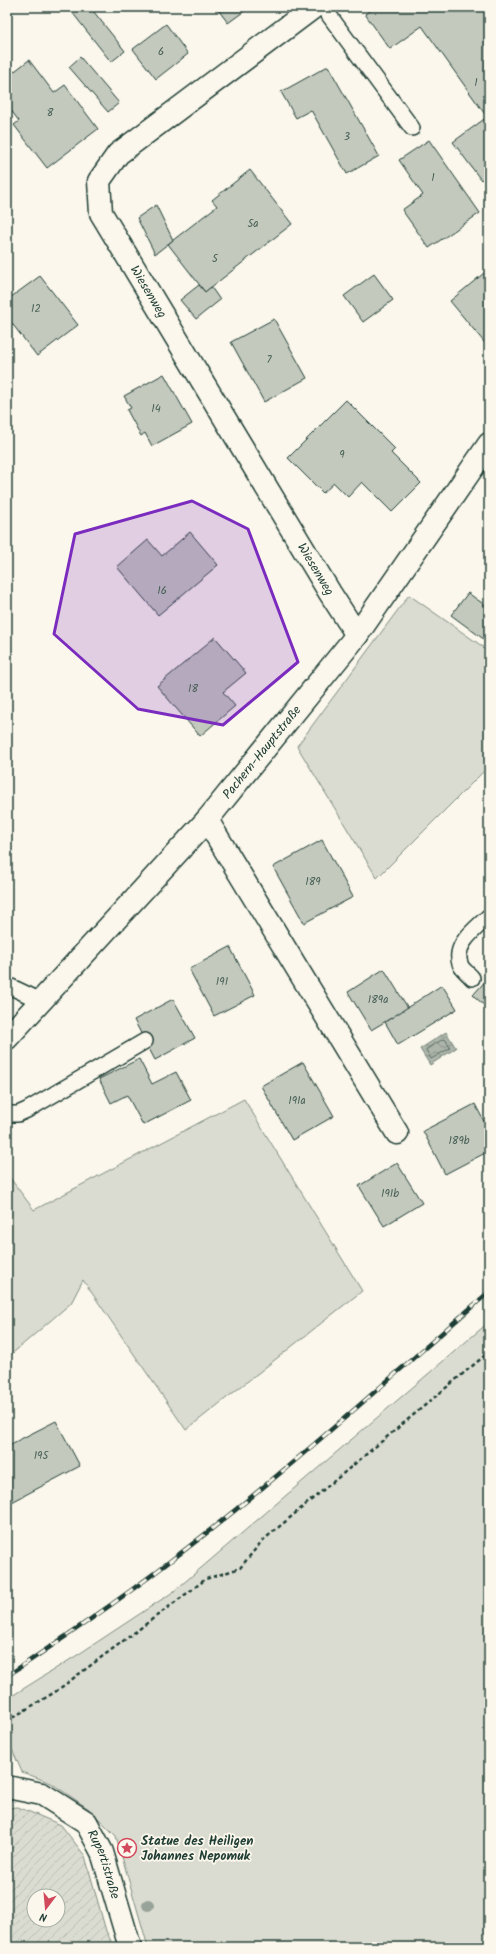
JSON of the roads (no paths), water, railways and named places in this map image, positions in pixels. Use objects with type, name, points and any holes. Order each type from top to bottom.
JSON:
[{"type":"street","name":"Wiesenweg","points":[[314,7],[118,154],[100,181],[101,213],[330,593],[357,635]]},
{"type":"street","name":"Pachern-Hauptstraße","points":[[7,1038],[207,820],[357,635],[489,444]]},
{"type":"street","points":[[207,820],[397,1133]]},
{"type":"street","name":"Rupertistraße","points":[[7,1787],[42,1794],[86,1822],[102,1852],[130,1947]]},
{"type":"lane","points":[[323,7],[412,128]]},
{"type":"lane","points":[[472,978],[461,966],[459,951],[464,941],[489,916]]},
{"type":"lane","points":[[7,985],[41,1001]]},
{"type":"lane","points":[[7,1114],[18,1114],[27,1110],[145,1041]]},
{"type":"water","points":[[446,1032],[456,1048],[430,1065],[420,1049]]},
{"type":"railway","points":[[7,1676],[129,1591],[210,1530],[331,1430],[489,1292]]},
{"type":"place","name":"Statue des Heiligen Johannes Nepomuk","points":[[127,1848]]}]
